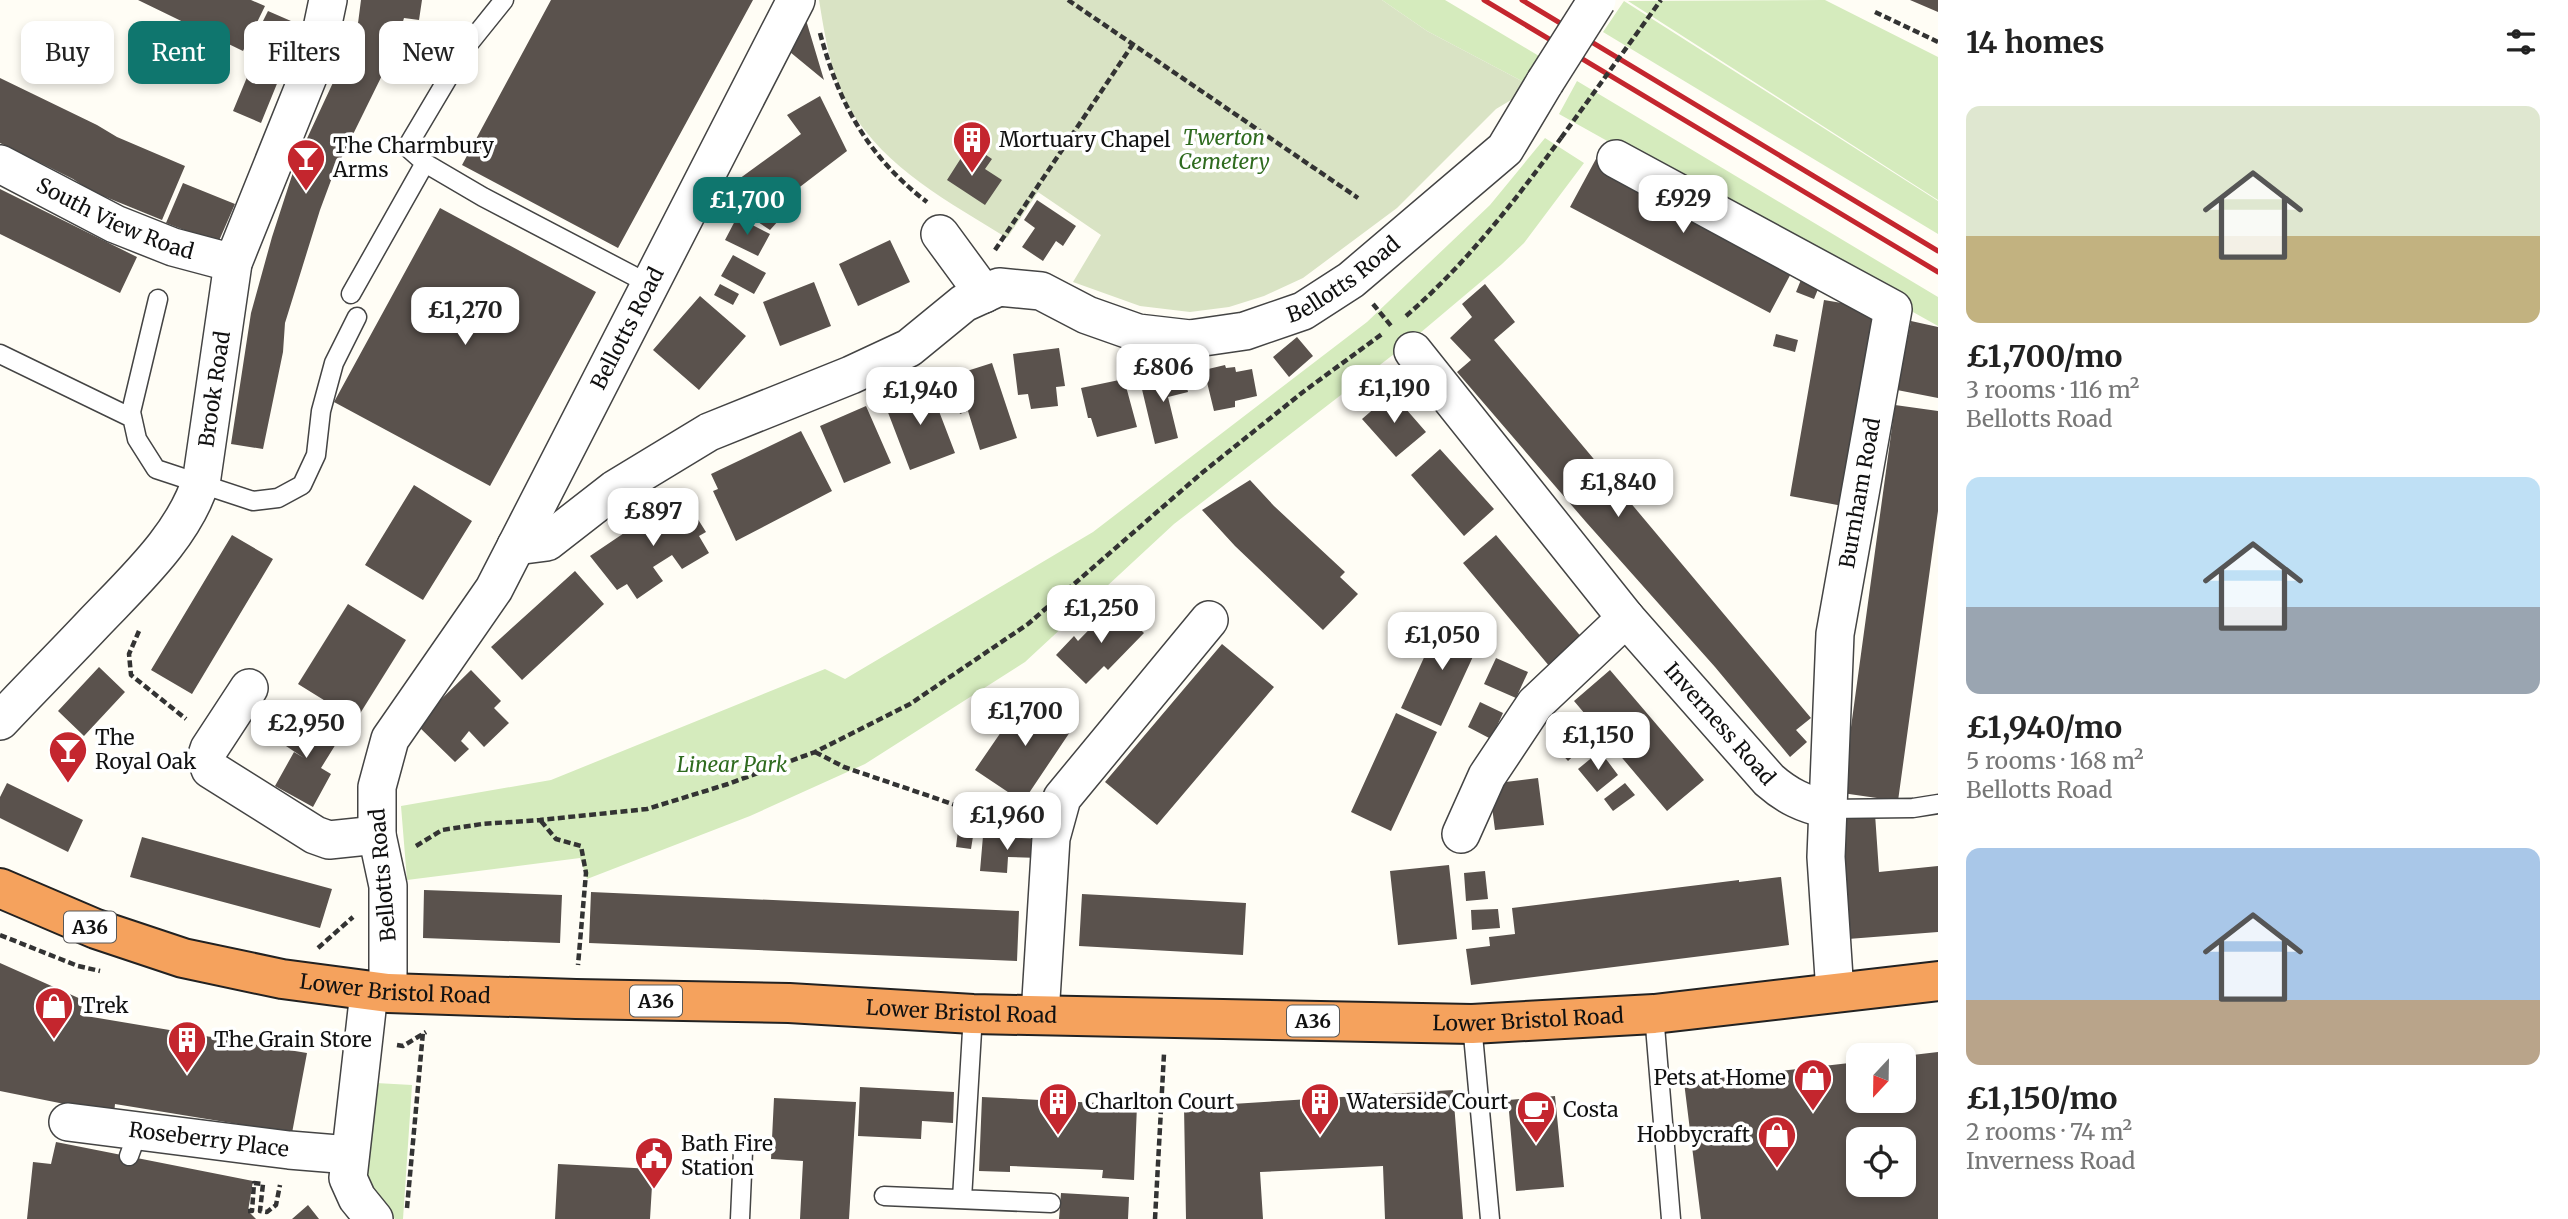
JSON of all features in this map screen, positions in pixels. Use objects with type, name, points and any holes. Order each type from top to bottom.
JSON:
[{"type":"highway","name":"Lower Bristol Road","points":[[0,887],[96,929],[183,958],[282,979],[378,992],[789,1003],[973,1014],[1472,1024],[1654,1014],[1938,981]]},
{"type":"street","name":"Brook Road","points":[[0,721],[126,589],[188,514],[200,485],[233,263],[316,57],[327,0]]},
{"type":"street","name":"Bellotts Road","points":[[516,546],[547,542],[615,489],[709,432],[851,375],[909,348],[964,303],[976,284],[1041,291],[1087,315],[1138,333],[1191,338],[1245,331],[1303,311],[1351,280],[1505,149],[1597,0]]},
{"type":"street","name":"Bellotts Road","points":[[378,992],[383,863],[377,787],[390,739],[494,589],[649,284],[807,14]]},
{"type":"street","name":"Burnham Road","points":[[1616,159],[1893,309],[1835,634],[1826,857],[1835,993]]},
{"type":"street","name":"South View Road","points":[[0,164],[115,223],[173,247],[233,263]]},
{"type":"street","points":[[940,234],[976,284]]},
{"type":"street","name":"Inverness Road","points":[[1413,351],[1626,618],[1769,780],[1784,793],[1806,804],[1827,810]]},
{"type":"street","points":[[1461,834],[1487,776],[1535,704],[1626,618]]},
{"type":"street","points":[[1040,1015],[1051,838],[1062,798],[1209,620]]},
{"type":"street","points":[[248,688],[206,758],[210,769],[300,827],[383,863]]},
{"type":"street","points":[[374,1219],[357,1198],[348,1178],[378,992]]},
{"type":"street","name":"Roseberry Place","points":[[68,1122],[134,1144],[350,1155]]},
{"type":"lane","points":[[504,0],[467,46],[407,147],[425,163],[482,197],[649,284]]},
{"type":"lane","points":[[351,294],[425,163]]},
{"type":"lane","points":[[158,299],[131,412],[136,439],[156,469],[253,501],[278,498],[302,485],[317,455],[321,411],[334,363],[357,317]]},
{"type":"lane","points":[[0,354],[132,418]]},
{"type":"lane","points":[[1827,810],[1913,808],[1938,804]]},
{"type":"lane","points":[[962,1199],[973,1014]]},
{"type":"lane","points":[[1654,1014],[1671,1219]]},
{"type":"lane","points":[[1472,1024],[1490,1219]]},
{"type":"lane","points":[[740,1219],[743,1151]]},
{"type":"lane","points":[[884,1196],[1051,1203]]},
{"type":"path","points":[[1068,0],[1358,198]]},
{"type":"path","points":[[282,979],[383,863],[401,865],[418,843],[442,830],[647,809],[728,785],[815,752],[911,704],[1028,624],[1203,472],[1433,293],[1478,245],[1561,138],[1661,0]]},
{"type":"path","points":[[1875,12],[1938,42]]},
{"type":"path","points":[[807,14],[850,118],[880,158],[912,190],[950,219],[940,234]]},
{"type":"path","points":[[976,284],[993,253],[1133,44]]},
{"type":"path","points":[[126,589],[152,615],[137,633],[129,654],[131,675],[214,741]]},
{"type":"path","points":[[815,752],[844,767],[1051,838]]},
{"type":"path","points":[[540,820],[556,839],[581,846],[586,873],[580,939]]},
{"type":"path","points":[[1155,1219],[1166,1018]]},
{"type":"path","points":[[406,1219],[423,1031]]},
{"type":"path","points":[[248,1212],[252,1211],[254,1183],[263,1184],[260,1211],[267,1212],[276,1205],[289,1150]]},
{"type":"green space","name":"Twerton Cemetery","points":[[819,0],[1382,0],[1427,31],[1531,86],[1496,109],[1397,208],[1303,278],[1264,296],[1229,307],[1190,312],[1140,306],[1073,282],[1101,235],[1038,192],[1007,238],[900,167],[865,130],[843,97],[830,56]]},
{"type":"green space","points":[[1382,0],[1445,0],[1549,62],[1531,86],[1427,31]]},
{"type":"green space","points":[[1825,0],[1938,57],[1938,200],[1628,1]]},
{"type":"green space","points":[[1624,1],[1938,201],[1938,234],[1603,32]]},
{"type":"green space","points":[[1577,81],[1938,297],[1938,326],[1559,114]]},
{"type":"green space","name":"Linear Park","points":[[1545,138],[1584,163],[1524,243],[1407,344],[1174,524],[1025,662],[865,764],[750,816],[587,879],[580,858],[407,880],[401,806],[551,780],[825,669],[845,679],[1093,532],[1367,322],[1490,205]]},
{"type":"green space","points":[[376,1083],[412,1085],[403,1219],[395,1219],[369,1189],[364,1177]]},
{"type":"building","points":[[138,0],[251,0],[265,6],[258,21],[244,21],[243,51],[230,45],[230,21],[181,21]]},
{"type":"building","points":[[361,0],[422,0],[419,20],[404,18],[403,21],[379,21],[379,82],[333,175],[320,210],[285,323],[283,352],[263,449],[231,444],[251,313],[297,160],[332,84],[365,84],[365,21],[358,21]]},
{"type":"building","points":[[551,0],[753,0],[618,248],[462,165]]},
{"type":"building","points":[[1910,0],[1938,0],[1938,12]]},
{"type":"building","points":[[268,11],[291,21],[263,21]]},
{"type":"building","points":[[806,20],[824,80],[790,52]]},
{"type":"building","points":[[0,78],[117,137],[185,166],[162,220],[91,191],[73,179],[0,143]]},
{"type":"building","points":[[244,84],[277,84],[261,123],[233,111]]},
{"type":"building","points":[[820,96],[847,151],[767,212],[779,220],[770,230],[717,195],[801,134],[787,115]]},
{"type":"building","name":"Mortuary Chapel","points":[[970,144],[992,159],[985,169],[1002,180],[985,205],[947,180]]},
{"type":"building","points":[[1597,157],[1796,264],[1770,313],[1570,207]]},
{"type":"building","points":[[183,183],[235,204],[218,243],[166,223]]},
{"type":"building","points":[[0,189],[137,257],[120,293],[0,234]]},
{"type":"building","points":[[1037,200],[1076,226],[1063,246],[1056,241],[1043,261],[1022,247],[1035,228],[1024,220]]},
{"type":"building","points":[[440,208],[596,292],[490,486],[334,402]]},
{"type":"building","points":[[737,217],[770,234],[758,256],[725,240]]},
{"type":"building","points":[[890,240],[910,282],[858,306],[839,264]]},
{"type":"building","points":[[733,255],[766,273],[754,294],[721,276]]},
{"type":"building","points":[[1805,270],[1823,277],[1814,299],[1796,292]]},
{"type":"building","points":[[814,282],[831,326],[780,346],[763,302]]},
{"type":"building","points":[[720,284],[739,294],[733,305],[714,295]]},
{"type":"building","points":[[1485,284],[1515,322],[1494,340],[1811,718],[1796,730],[1807,742],[1790,757],[1715,667],[1457,372],[1471,360],[1450,338],[1472,317],[1462,304]]},
{"type":"building","points":[[700,296],[746,336],[699,390],[653,350]]},
{"type":"building","points":[[1824,300],[1883,310],[1848,507],[1790,496]]},
{"type":"building","points":[[1911,321],[1938,327],[1938,398],[1897,390]]},
{"type":"building","points":[[1776,334],[1798,340],[1795,352],[1773,346]]},
{"type":"building","points":[[1297,337],[1313,356],[1289,377],[1273,357]]},
{"type":"building","points":[[1059,348],[1065,386],[1056,387],[1058,406],[1031,409],[1028,394],[1018,395],[1013,354]]},
{"type":"building","points":[[992,363],[1017,438],[980,450],[968,411],[960,414],[948,377]]},
{"type":"building","points":[[1225,365],[1226,368],[1235,367],[1236,372],[1252,369],[1257,396],[1235,401],[1235,407],[1214,411],[1204,370]]},
{"type":"building","points":[[1183,371],[1188,392],[1168,397],[1178,438],[1155,444],[1140,381]]},
{"type":"building","points":[[1124,379],[1137,427],[1097,437],[1091,418],[1088,418],[1081,388]]},
{"type":"building","points":[[929,385],[955,453],[910,470],[884,402]]},
{"type":"building","points":[[1392,393],[1426,432],[1396,457],[1362,419]]},
{"type":"building","points":[[1895,405],[1938,411],[1938,511],[1898,801],[1842,793]]},
{"type":"building","points":[[866,406],[891,463],[844,483],[820,426]]},
{"type":"building","points":[[801,431],[832,491],[736,541],[713,491],[718,489],[711,474]]},
{"type":"building","points":[[1440,449],[1494,509],[1464,536],[1411,475]]},
{"type":"building","points":[[1250,480],[1345,572],[1340,577],[1358,594],[1323,630],[1235,546],[1202,510]]},
{"type":"building","points":[[414,485],[472,521],[423,600],[365,565]]},
{"type":"building","points":[[682,494],[706,532],[699,536],[709,553],[682,569],[672,555],[653,567],[663,581],[637,599],[627,584],[617,590],[590,556]]},
{"type":"building","points":[[232,535],[273,559],[192,694],[151,670]]},
{"type":"building","points":[[1496,535],[1583,639],[1550,667],[1463,563]]},
{"type":"building","points":[[575,571],[604,604],[522,680],[491,647]]},
{"type":"building","points":[[348,604],[406,640],[356,720],[298,684]]},
{"type":"building","points":[[1114,604],[1144,633],[1108,670],[1104,666],[1086,684],[1056,655],[1074,636],[1078,641]]},
{"type":"building","points":[[1442,618],[1482,637],[1441,726],[1401,708]]},
{"type":"building","points":[[1222,644],[1274,687],[1157,825],[1105,782]]},
{"type":"building","points":[[1496,658],[1528,672],[1516,698],[1484,684]]},
{"type":"building","points":[[99,667],[125,692],[84,736],[58,711]]},
{"type":"building","points":[[471,670],[501,701],[494,708],[509,723],[484,747],[469,731],[461,741],[469,749],[455,762],[416,724]]},
{"type":"building","points":[[1610,670],[1704,780],[1667,811],[1574,701]]},
{"type":"building","points":[[1027,694],[1074,726],[1023,802],[975,770]]},
{"type":"building","points":[[1480,702],[1503,713],[1491,739],[1468,727]]},
{"type":"building","points":[[298,712],[339,739],[321,768],[331,774],[313,807],[275,786],[294,752],[304,758],[280,742]]},
{"type":"building","points":[[1396,713],[1437,732],[1391,831],[1351,812]]},
{"type":"building","points":[[1567,722],[1587,743],[1568,761],[1548,739]]},
{"type":"building","points":[[1600,751],[1618,775],[1597,792],[1578,769]]},
{"type":"building","points":[[1538,778],[1544,825],[1495,830],[1489,784]]},
{"type":"building","points":[[7,783],[83,820],[68,852],[0,818],[0,797]]},
{"type":"building","points":[[1625,783],[1635,795],[1613,811],[1604,799]]},
{"type":"building","points":[[1875,814],[1879,872],[1938,866],[1938,932],[1848,939],[1837,817]]},
{"type":"building","points":[[959,822],[975,824],[971,849],[956,847]]},
{"type":"building","points":[[983,836],[1041,839],[1040,858],[1008,857],[1007,873],[980,871]]},
{"type":"building","points":[[142,837],[332,889],[320,928],[130,877]]},
{"type":"building","points":[[1449,865],[1457,939],[1398,945],[1390,871]]},
{"type":"building","points":[[1485,871],[1488,899],[1466,901],[1464,873]]},
{"type":"building","points":[[1781,877],[1789,945],[1471,985],[1466,949],[1490,946],[1489,937],[1515,934],[1512,908]]},
{"type":"building","points":[[424,890],[562,895],[560,943],[423,938]]},
{"type":"building","points":[[591,892],[1019,911],[1017,961],[589,943]]},
{"type":"building","points":[[1082,894],[1246,903],[1243,955],[1079,946]]},
{"type":"building","points":[[1498,909],[1500,928],[1472,930],[1471,910]]},
{"type":"building","name":"The Grain Store","points":[[0,963],[83,1000],[80,1015],[307,1053],[292,1133],[115,1104],[114,1114],[0,1091]]},
{"type":"building","points":[[1938,1052],[1938,1219],[1701,1219],[1684,1082],[1846,1063],[1846,1113],[1916,1113],[1916,1055]]},
{"type":"building","points":[[860,1087],[954,1092],[953,1123],[922,1121],[921,1139],[858,1136]]},
{"type":"building","name":"Waterside Court","points":[[1453,1090],[1463,1219],[1385,1219],[1383,1166],[1260,1172],[1263,1219],[1186,1219],[1184,1107]]},
{"type":"building","name":"Costa","points":[[1555,1096],[1564,1187],[1516,1191],[1508,1100]]},
{"type":"building","name":"Charlton Court","points":[[982,1097],[1137,1105],[1134,1180],[1102,1178],[1103,1170],[1010,1166],[1010,1172],[979,1171]]},
{"type":"building","points":[[774,1098],[856,1102],[849,1219],[800,1219],[803,1161],[771,1159]]},
{"type":"building","points":[[56,1142],[253,1181],[248,1211],[256,1219],[27,1219],[33,1162],[51,1164]]},
{"type":"building","points":[[558,1164],[653,1169],[650,1219],[555,1219]]},
{"type":"building","points":[[1061,1193],[1129,1197],[1128,1219],[1059,1219]]},
{"type":"building","points":[[308,1205],[319,1219],[292,1219]]},
{"type":"railway","points":[[1484,0],[1938,272]]},
{"type":"railway","points":[[1522,0],[1938,251]]},
{"type":"place","name":"Mortuary Chapel","points":[[972,174]]},
{"type":"place","name":"The Charmbury Arms","points":[[306,192]]},
{"type":"place","name":"The Royal Oak","points":[[68,784]]},
{"type":"place","name":"Trek","points":[[54,1040]]},
{"type":"place","name":"The Grain Store","points":[[187,1074]]},
{"type":"place","name":"Pets at Home","points":[[1813,1112]]},
{"type":"place","name":"Charlton Court","points":[[1058,1136]]},
{"type":"place","name":"Waterside Court","points":[[1320,1136]]},
{"type":"place","name":"Costa","points":[[1536,1144]]},
{"type":"place","name":"Hobbycraft","points":[[1777,1169]]},
{"type":"place","name":"Bath Fire Station","points":[[654,1190]]}]
